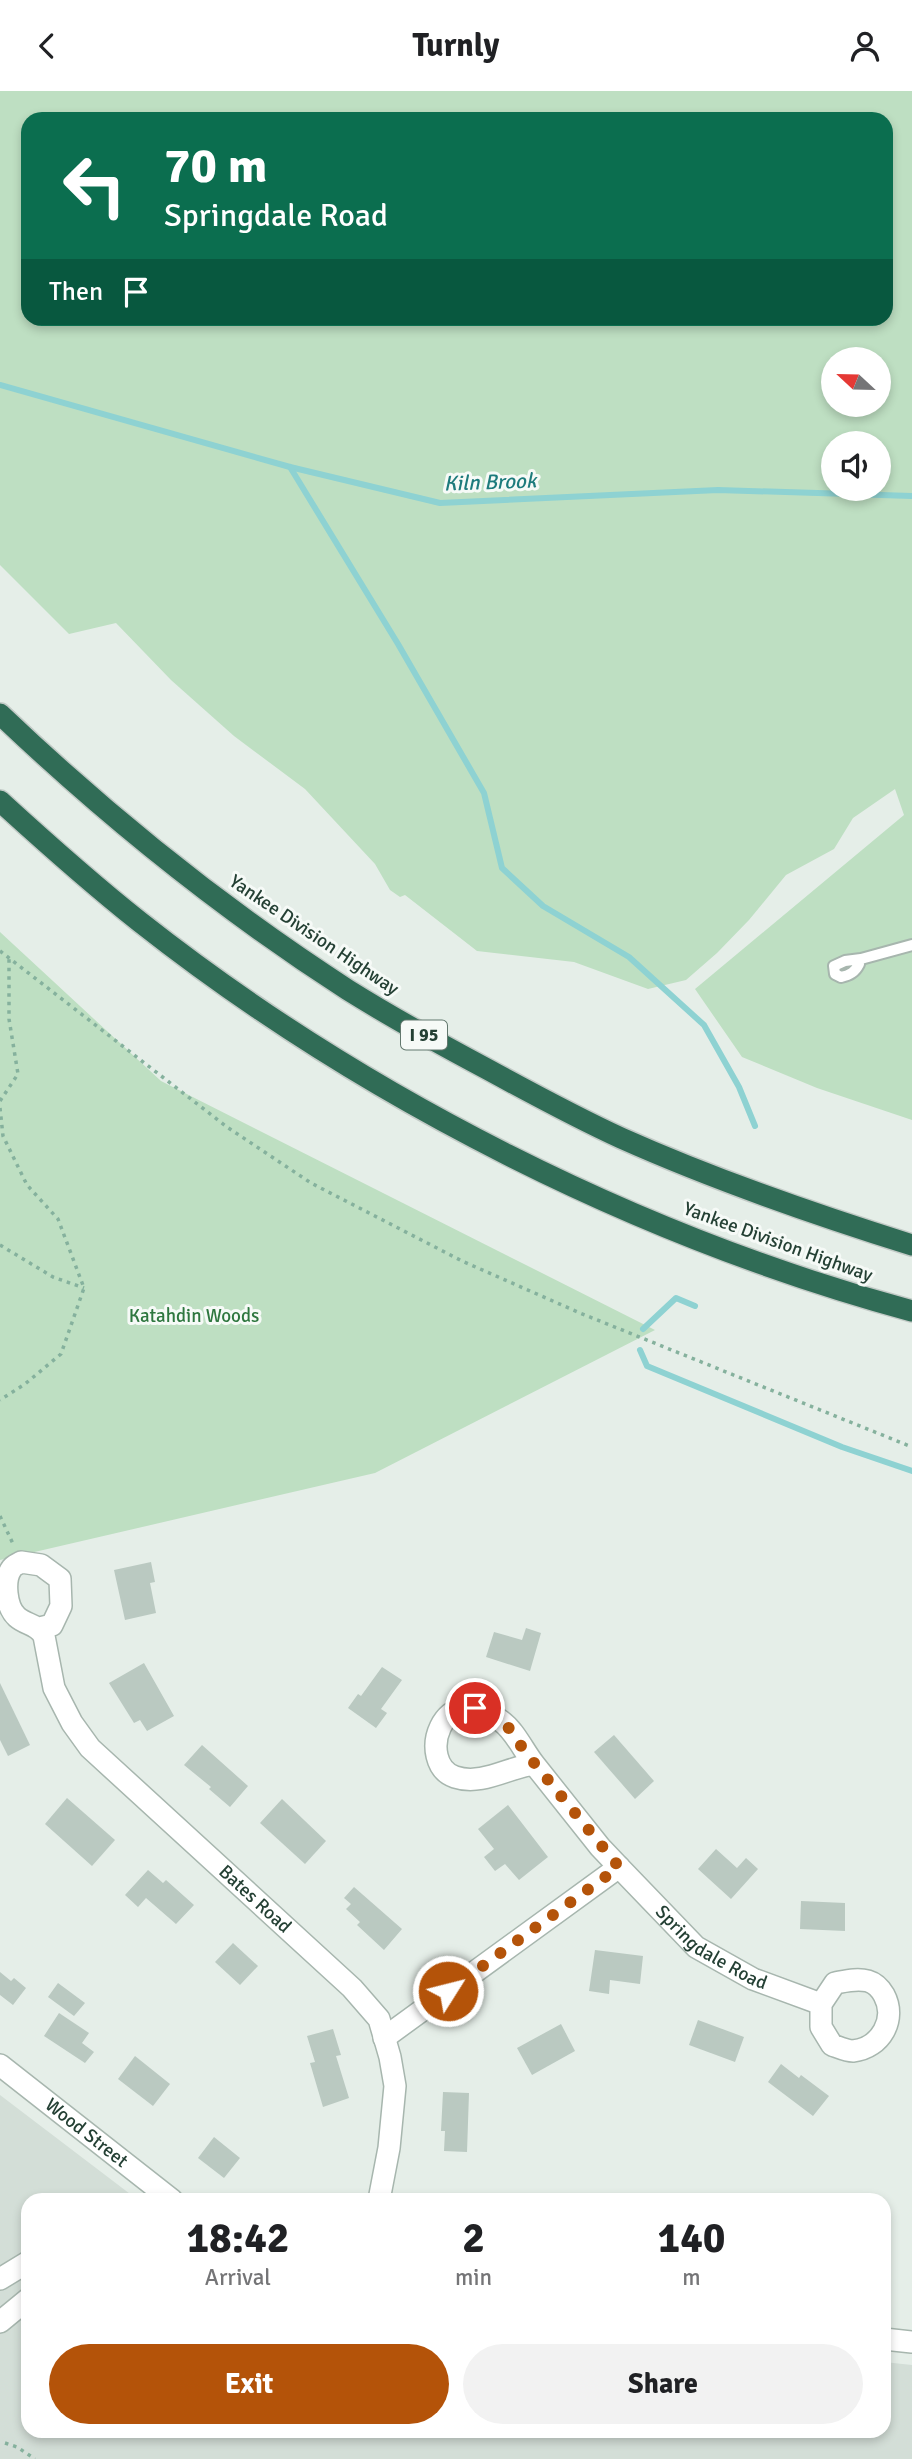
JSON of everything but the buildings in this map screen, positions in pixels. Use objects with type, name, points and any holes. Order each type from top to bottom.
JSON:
[{"type":"highway","name":"Yankee Division Highway","points":[[0,714],[86,794],[231,908],[346,988],[403,1023],[524,1089],[620,1137],[715,1177],[912,1245]]},
{"type":"highway","name":"Yankee Division Highway","points":[[0,801],[76,870],[143,924],[319,1048],[412,1103],[534,1167],[663,1226],[827,1287],[912,1311]]},
{"type":"street","points":[[21,1562],[41,1565],[60,1579],[61,1606],[52,1625],[40,1628],[18,1619],[10,1609],[6,1586],[11,1569],[21,1562]]},
{"type":"street","name":"Bates Road","points":[[40,1628],[54,1688],[72,1723],[90,1748],[352,1988],[379,2019],[395,2086],[389,2148],[380,2193]]},
{"type":"street","name":"Springdale Road","points":[[534,1764],[510,1768],[498,1775],[476,1779],[455,1777],[443,1769],[436,1750],[437,1736],[443,1720],[455,1709],[475,1708],[500,1720],[600,1847],[696,1947],[753,1979],[821,2004]]},
{"type":"street","points":[[384,2038],[619,1867]]},
{"type":"street","name":"Wood Street","points":[[0,2065],[163,2193]]},
{"type":"street","points":[[0,2279],[21,2266]]},
{"type":"street","points":[[0,2322],[21,2305]]},
{"type":"street","points":[[891,2340],[912,2342]]},
{"type":"lane","points":[[859,964],[855,971],[848,975],[841,977],[835,974],[834,966],[845,961],[912,945]]},
{"type":"path","points":[[0,951],[227,1127],[311,1183],[462,1261],[579,1313],[912,1447]]},
{"type":"path","points":[[0,1101],[19,1074],[9,1019],[9,958]]},
{"type":"path","points":[[0,1108],[3,1136],[27,1185],[58,1219],[84,1288],[61,1354],[25,1384],[0,1400]]},
{"type":"path","points":[[0,1245],[53,1277],[84,1288]]},
{"type":"path","points":[[0,1516],[21,1562]]},
{"type":"path","points":[[5,2443],[17,2447],[35,2459]]},
{"type":"shaded area","points":[[0,2095],[129,2193],[21,2193],[21,2438],[891,2438],[891,2363],[912,2365],[912,2459],[0,2459]]},
{"type":"green space","points":[[0,91],[912,91],[912,1120],[817,1088],[742,1057],[695,989],[904,815],[895,789],[853,818],[834,849],[786,875],[749,920],[686,980],[648,989],[574,962],[477,951],[405,895],[400,897],[390,890],[375,864],[305,789],[234,736],[171,680],[116,623],[69,634],[0,565]]},
{"type":"green space","name":"Katahdin Woods","points":[[0,932],[161,1081],[655,1330],[375,1473],[0,1560]]},
{"type":"waterway","name":"Kiln Brook","points":[[0,385],[290,467],[440,503],[718,490],[912,496]]},
{"type":"waterway","points":[[290,467],[398,644],[484,793],[502,868],[543,906],[629,957],[704,1025],[739,1087],[755,1126]]},
{"type":"waterway","points":[[643,1329],[676,1298],[695,1306]]},
{"type":"waterway","points":[[640,1350],[647,1366],[842,1447],[912,1471]]},
{"type":"route","points":[[448,1991],[619,1867],[600,1847],[508,1727],[475,1708]]}]
